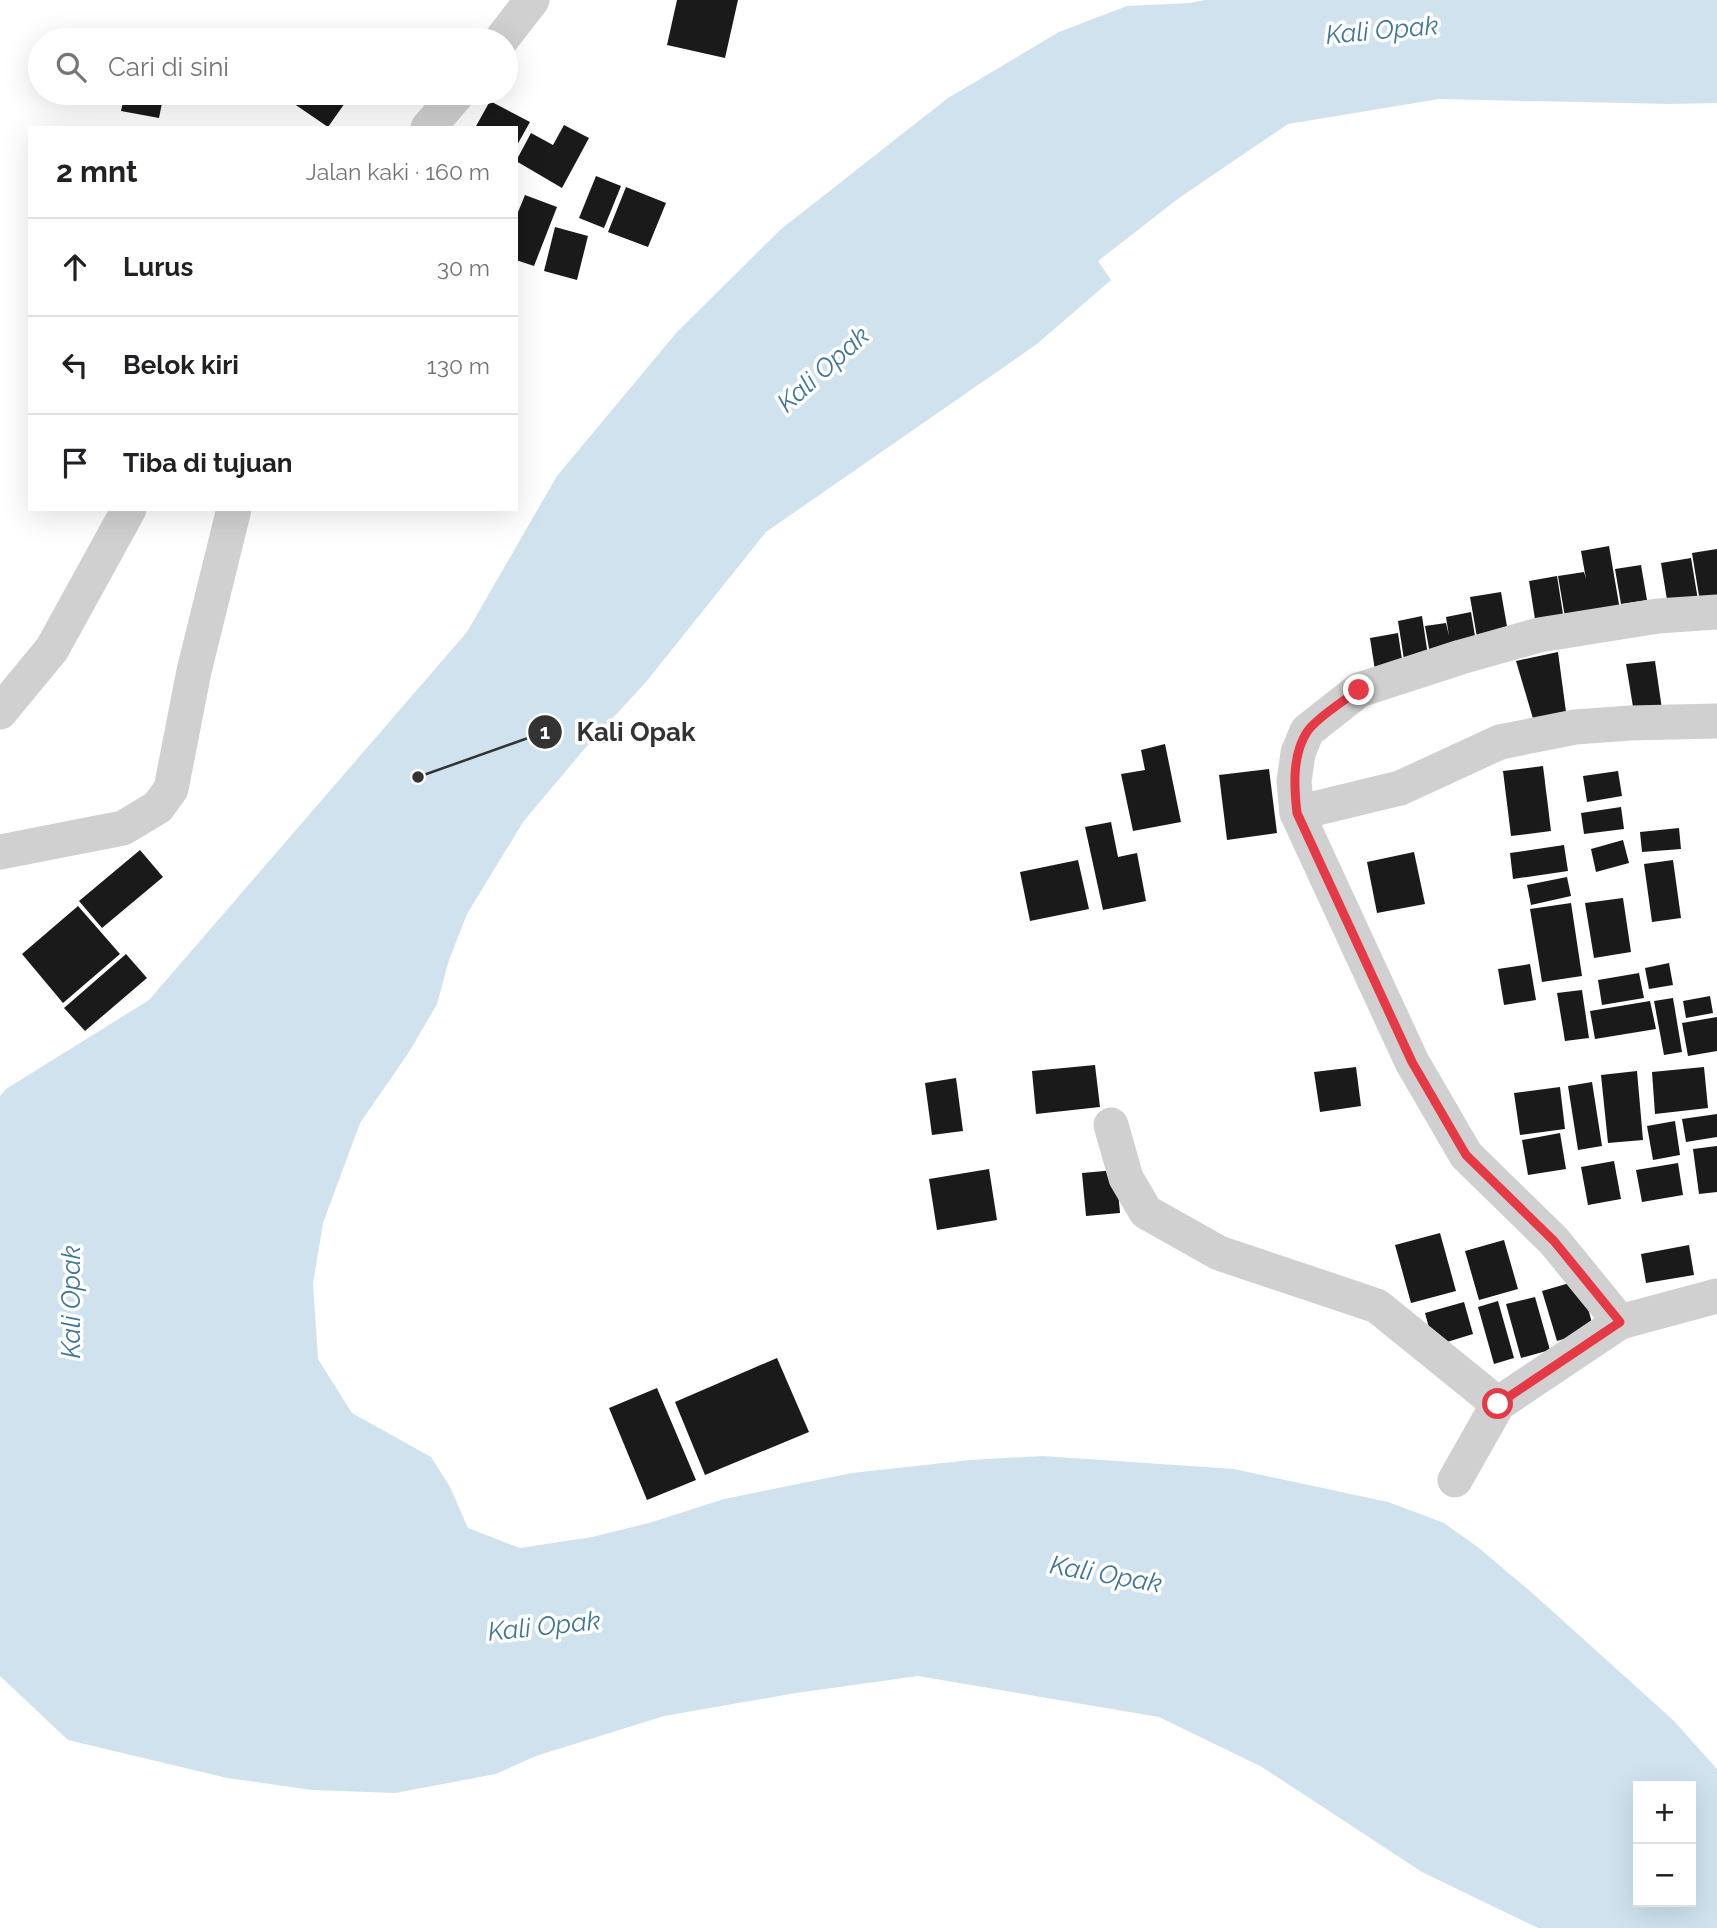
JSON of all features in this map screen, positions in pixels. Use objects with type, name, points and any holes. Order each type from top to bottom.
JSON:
[{"type":"street","points":[[510,28],[532,0]]},
{"type":"street","points":[[430,126],[448,105]]},
{"type":"street","points":[[0,712],[52,649],[128,511]]},
{"type":"street","points":[[0,852],[123,828],[159,807],[171,789],[194,671],[234,511]]},
{"type":"street","points":[[1620,1322],[1554,1241],[1466,1155],[1412,1062],[1297,813],[1294,782],[1298,754],[1307,731],[1359,690],[1539,635],[1658,616],[1717,612]]},
{"type":"street","points":[[1297,813],[1400,788],[1500,742],[1575,727],[1717,721]]},
{"type":"street","points":[[1111,1125],[1126,1178],[1146,1212],[1219,1253],[1377,1307],[1498,1404]]},
{"type":"street","points":[[1455,1480],[1498,1404],[1620,1322],[1717,1296]]},
{"type":"water","points":[[1204,0],[1717,0],[1717,103],[1439,99],[1288,124],[1179,198],[1098,261],[1111,280],[1037,344],[766,532],[646,682],[586,747],[523,822],[467,914],[449,960],[437,1004],[409,1052],[360,1123],[323,1223],[313,1283],[318,1359],[352,1413],[431,1457],[450,1487],[468,1528],[520,1548],[592,1537],[649,1523],[724,1499],[852,1473],[970,1460],[1043,1456],[1234,1469],[1388,1502],[1444,1523],[1530,1591],[1673,1720],[1717,1769],[1717,1928],[1538,1928],[1422,1872],[1262,1767],[1159,1717],[918,1676],[796,1693],[664,1716],[536,1756],[496,1774],[395,1793],[312,1790],[227,1778],[68,1740],[0,1676],[0,1096],[6,1089],[149,1000],[467,632],[557,476],[677,332],[780,230],[948,98],[1059,32],[1127,6]]},
{"type":"building","points":[[677,0],[738,0],[725,58],[667,45]]},
{"type":"building","points":[[122,105],[162,105],[159,118],[121,111]]},
{"type":"building","points":[[296,105],[344,105],[327,126]]},
{"type":"building","points":[[488,105],[498,105],[530,122],[518,143],[518,126],[476,126]]},
{"type":"building","points":[[564,125],[589,138],[562,188],[518,162],[531,133],[553,145]]},
{"type":"building","points":[[596,176],[621,186],[604,228],[579,218]]},
{"type":"building","points":[[626,187],[666,203],[648,247],[608,232]]},
{"type":"building","points":[[525,195],[557,207],[534,266],[518,261],[518,212]]},
{"type":"building","points":[[555,227],[588,236],[577,280],[544,271]]},
{"type":"building","points":[[1609,546],[1620,610],[1566,623],[1558,576],[1584,572],[1586,579],[1581,551]]},
{"type":"building","points":[[1717,549],[1717,599],[1700,602],[1692,553]]},
{"type":"building","points":[[1691,558],[1698,600],[1668,606],[1661,563]]},
{"type":"building","points":[[1641,565],[1647,600],[1621,604],[1615,569]]},
{"type":"building","points":[[1557,576],[1565,627],[1537,632],[1529,581]]},
{"type":"building","points":[[1501,592],[1509,638],[1478,643],[1470,597]]},
{"type":"building","points":[[1471,612],[1477,648],[1431,660],[1425,626],[1446,623],[1449,636],[1446,617]]},
{"type":"building","points":[[1422,616],[1429,662],[1405,666],[1398,621]]},
{"type":"building","points":[[1398,633],[1404,673],[1376,677],[1370,638]]},
{"type":"building","points":[[1558,652],[1566,712],[1534,722],[1516,661]]},
{"type":"building","points":[[1655,661],[1662,709],[1634,713],[1626,664]]},
{"type":"building","points":[[1165,744],[1181,822],[1133,831],[1121,774],[1145,770],[1141,750]]},
{"type":"building","points":[[1543,766],[1551,831],[1511,836],[1503,771]]},
{"type":"building","points":[[1269,769],[1277,833],[1227,840],[1219,775]]},
{"type":"building","points":[[1618,771],[1622,796],[1587,802],[1583,776]]},
{"type":"building","points":[[1621,807],[1624,829],[1584,834],[1581,813]]},
{"type":"building","points":[[1111,822],[1118,857],[1137,853],[1146,901],[1103,910],[1085,827]]},
{"type":"building","points":[[1679,828],[1681,849],[1642,852],[1640,832]]},
{"type":"building","points":[[1623,840],[1629,863],[1596,872],[1591,849]]},
{"type":"building","points":[[1564,845],[1568,871],[1513,879],[1510,853]]},
{"type":"building","points":[[140,850],[163,877],[102,928],[79,901]]},
{"type":"building","points":[[1414,852],[1425,904],[1377,913],[1367,862]]},
{"type":"building","points":[[1078,860],[1089,909],[1030,921],[1020,872]]},
{"type":"building","points":[[1673,860],[1681,918],[1652,922],[1644,864]]},
{"type":"building","points":[[1567,877],[1571,896],[1531,905],[1527,885]]},
{"type":"building","points":[[1623,898],[1631,952],[1594,958],[1585,903]]},
{"type":"building","points":[[1571,903],[1582,976],[1542,982],[1530,909]]},
{"type":"building","points":[[78,906],[120,954],[63,1003],[22,954]]},
{"type":"building","points":[[126,954],[147,978],[85,1031],[64,1008]]},
{"type":"building","points":[[1669,963],[1673,985],[1649,989],[1645,968]]},
{"type":"building","points":[[1530,964],[1536,1000],[1504,1005],[1498,969]]},
{"type":"building","points":[[1639,973],[1644,998],[1602,1005],[1598,980]]},
{"type":"building","points":[[1582,990],[1589,1038],[1565,1041],[1557,993]]},
{"type":"building","points":[[1710,996],[1713,1013],[1686,1018],[1683,1001]]},
{"type":"building","points":[[1673,998],[1682,1052],[1664,1055],[1654,1001]]},
{"type":"building","points":[[1650,1001],[1656,1029],[1595,1039],[1590,1011]]},
{"type":"building","points":[[1717,1017],[1717,1051],[1688,1056],[1682,1023]]},
{"type":"building","points":[[1095,1065],[1100,1107],[1036,1114],[1032,1071]]},
{"type":"building","points":[[1356,1067],[1361,1106],[1320,1112],[1314,1072]]},
{"type":"building","points":[[1704,1067],[1708,1108],[1655,1114],[1652,1072]]},
{"type":"building","points":[[1637,1071],[1643,1140],[1608,1143],[1601,1075]]},
{"type":"building","points":[[956,1078],[963,1131],[932,1135],[925,1083]]},
{"type":"building","points":[[1592,1082],[1602,1146],[1578,1150],[1568,1086]]},
{"type":"building","points":[[1560,1087],[1565,1129],[1520,1135],[1514,1093]]},
{"type":"building","points":[[1717,1114],[1717,1137],[1686,1142],[1682,1119]]},
{"type":"building","points":[[1675,1121],[1680,1155],[1653,1160],[1647,1126]]},
{"type":"building","points":[[1560,1133],[1566,1169],[1528,1175],[1522,1140]]},
{"type":"building","points":[[1717,1146],[1717,1192],[1699,1194],[1693,1149]]},
{"type":"building","points":[[1614,1161],[1621,1199],[1588,1205],[1581,1167]]},
{"type":"building","points":[[1678,1163],[1683,1195],[1642,1202],[1636,1170]]},
{"type":"building","points":[[989,1169],[997,1220],[937,1230],[929,1179]]},
{"type":"building","points":[[1116,1170],[1120,1213],[1086,1216],[1082,1173]]},
{"type":"building","points":[[1440,1233],[1456,1291],[1411,1303],[1395,1245]]},
{"type":"building","points":[[1504,1240],[1518,1289],[1479,1300],[1465,1251]]},
{"type":"building","points":[[1689,1245],[1694,1275],[1646,1283],[1641,1254]]},
{"type":"building","points":[[1580,1280],[1594,1330],[1557,1341],[1542,1291]]},
{"type":"building","points":[[1535,1297],[1550,1350],[1521,1358],[1506,1304]]},
{"type":"building","points":[[1498,1301],[1514,1358],[1494,1364],[1478,1307]]},
{"type":"building","points":[[1464,1302],[1473,1334],[1434,1346],[1425,1313]]},
{"type":"building","points":[[777,1358],[809,1432],[705,1475],[675,1402]]},
{"type":"building","points":[[657,1388],[696,1480],[647,1500],[609,1408]]},
{"type":"place","name":"Kali Opak","points":[[418,777]]},
{"type":"route","points":[[1359,690],[1307,731],[1298,754],[1294,782],[1297,813],[1412,1062],[1466,1155],[1554,1241],[1620,1322],[1498,1404]]}]
